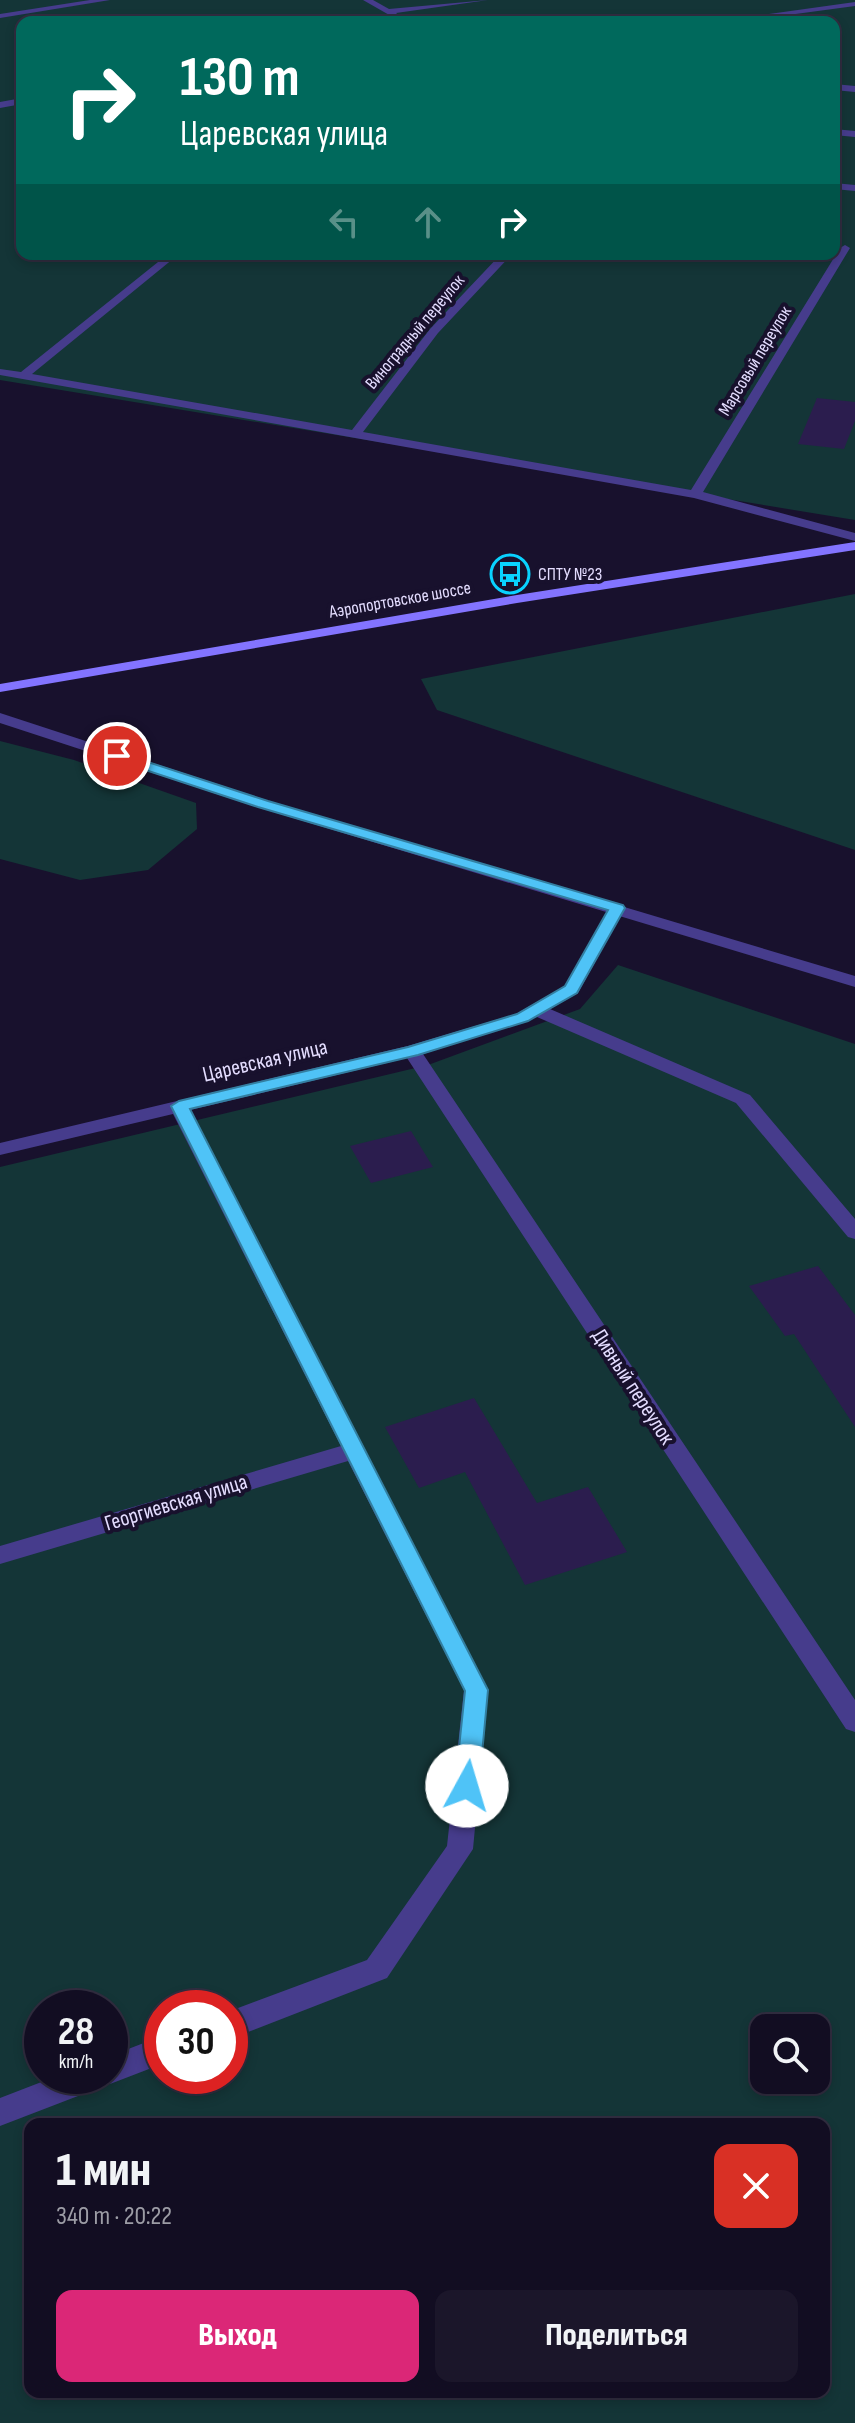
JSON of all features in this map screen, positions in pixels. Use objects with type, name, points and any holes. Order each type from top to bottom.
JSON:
[{"type":"main road","name":"Аэропортовское шоссе","points":[[0,688],[517,599],[855,546]]},
{"type":"street","points":[[0,16],[106,0]]},
{"type":"street","points":[[367,0],[394,16]]},
{"type":"street","points":[[387,12],[484,0]]},
{"type":"street","points":[[762,16],[855,4]]},
{"type":"street","name":"Марсовый переулок","points":[[840,256],[845,248]]},
{"type":"street","points":[[23,376],[167,260]]},
{"type":"street","name":"Виноградный переулок","points":[[354,435],[434,331],[501,260]]},
{"type":"street","name":"Марсовый переулок","points":[[695,494],[838,260]]},
{"type":"street","points":[[0,372],[695,494],[855,537]]},
{"type":"street","points":[[0,718],[263,804],[855,982]]},
{"type":"street","name":"Царевская улица","points":[[0,1149],[412,1051],[522,1018],[572,989],[617,908]]},
{"type":"street","points":[[537,1010],[743,1099],[855,1232]]},
{"type":"street","name":"Дивный переулок","points":[[412,1051],[855,1721]]},
{"type":"street","points":[[179,1106],[476,1690],[460,1849],[377,1969],[248,2018]]},
{"type":"street","name":"Георгиевская улица","points":[[0,1555],[352,1451]]},
{"type":"street","points":[[0,2112],[47,2094]]},
{"type":"green space","points":[[0,0],[855,0],[855,520],[0,380]]},
{"type":"green space","points":[[855,594],[855,850],[437,710],[421,679]]},
{"type":"green space","points":[[0,741],[74,760],[196,803],[197,829],[148,870],[80,880],[0,859]]},
{"type":"green space","points":[[618,965],[855,1044],[855,2423],[0,2423],[0,1167],[428,1065],[580,1009]]},
{"type":"building","points":[[817,398],[855,402],[855,421],[844,449],[798,444]]},
{"type":"building","points":[[411,1131],[433,1167],[371,1183],[350,1146]]},
{"type":"building","points":[[818,1266],[855,1315],[855,1427],[794,1334],[785,1336],[749,1286]]},
{"type":"building","points":[[474,1398],[537,1503],[588,1487],[627,1552],[525,1585],[465,1472],[419,1488],[385,1427]]},
{"type":"place","name":"СПТУ №23","points":[[510,574]]},
{"type":"route","points":[[117,756],[263,804],[617,908],[572,989],[522,1018],[412,1051],[179,1106],[476,1690],[467,1786]]}]
